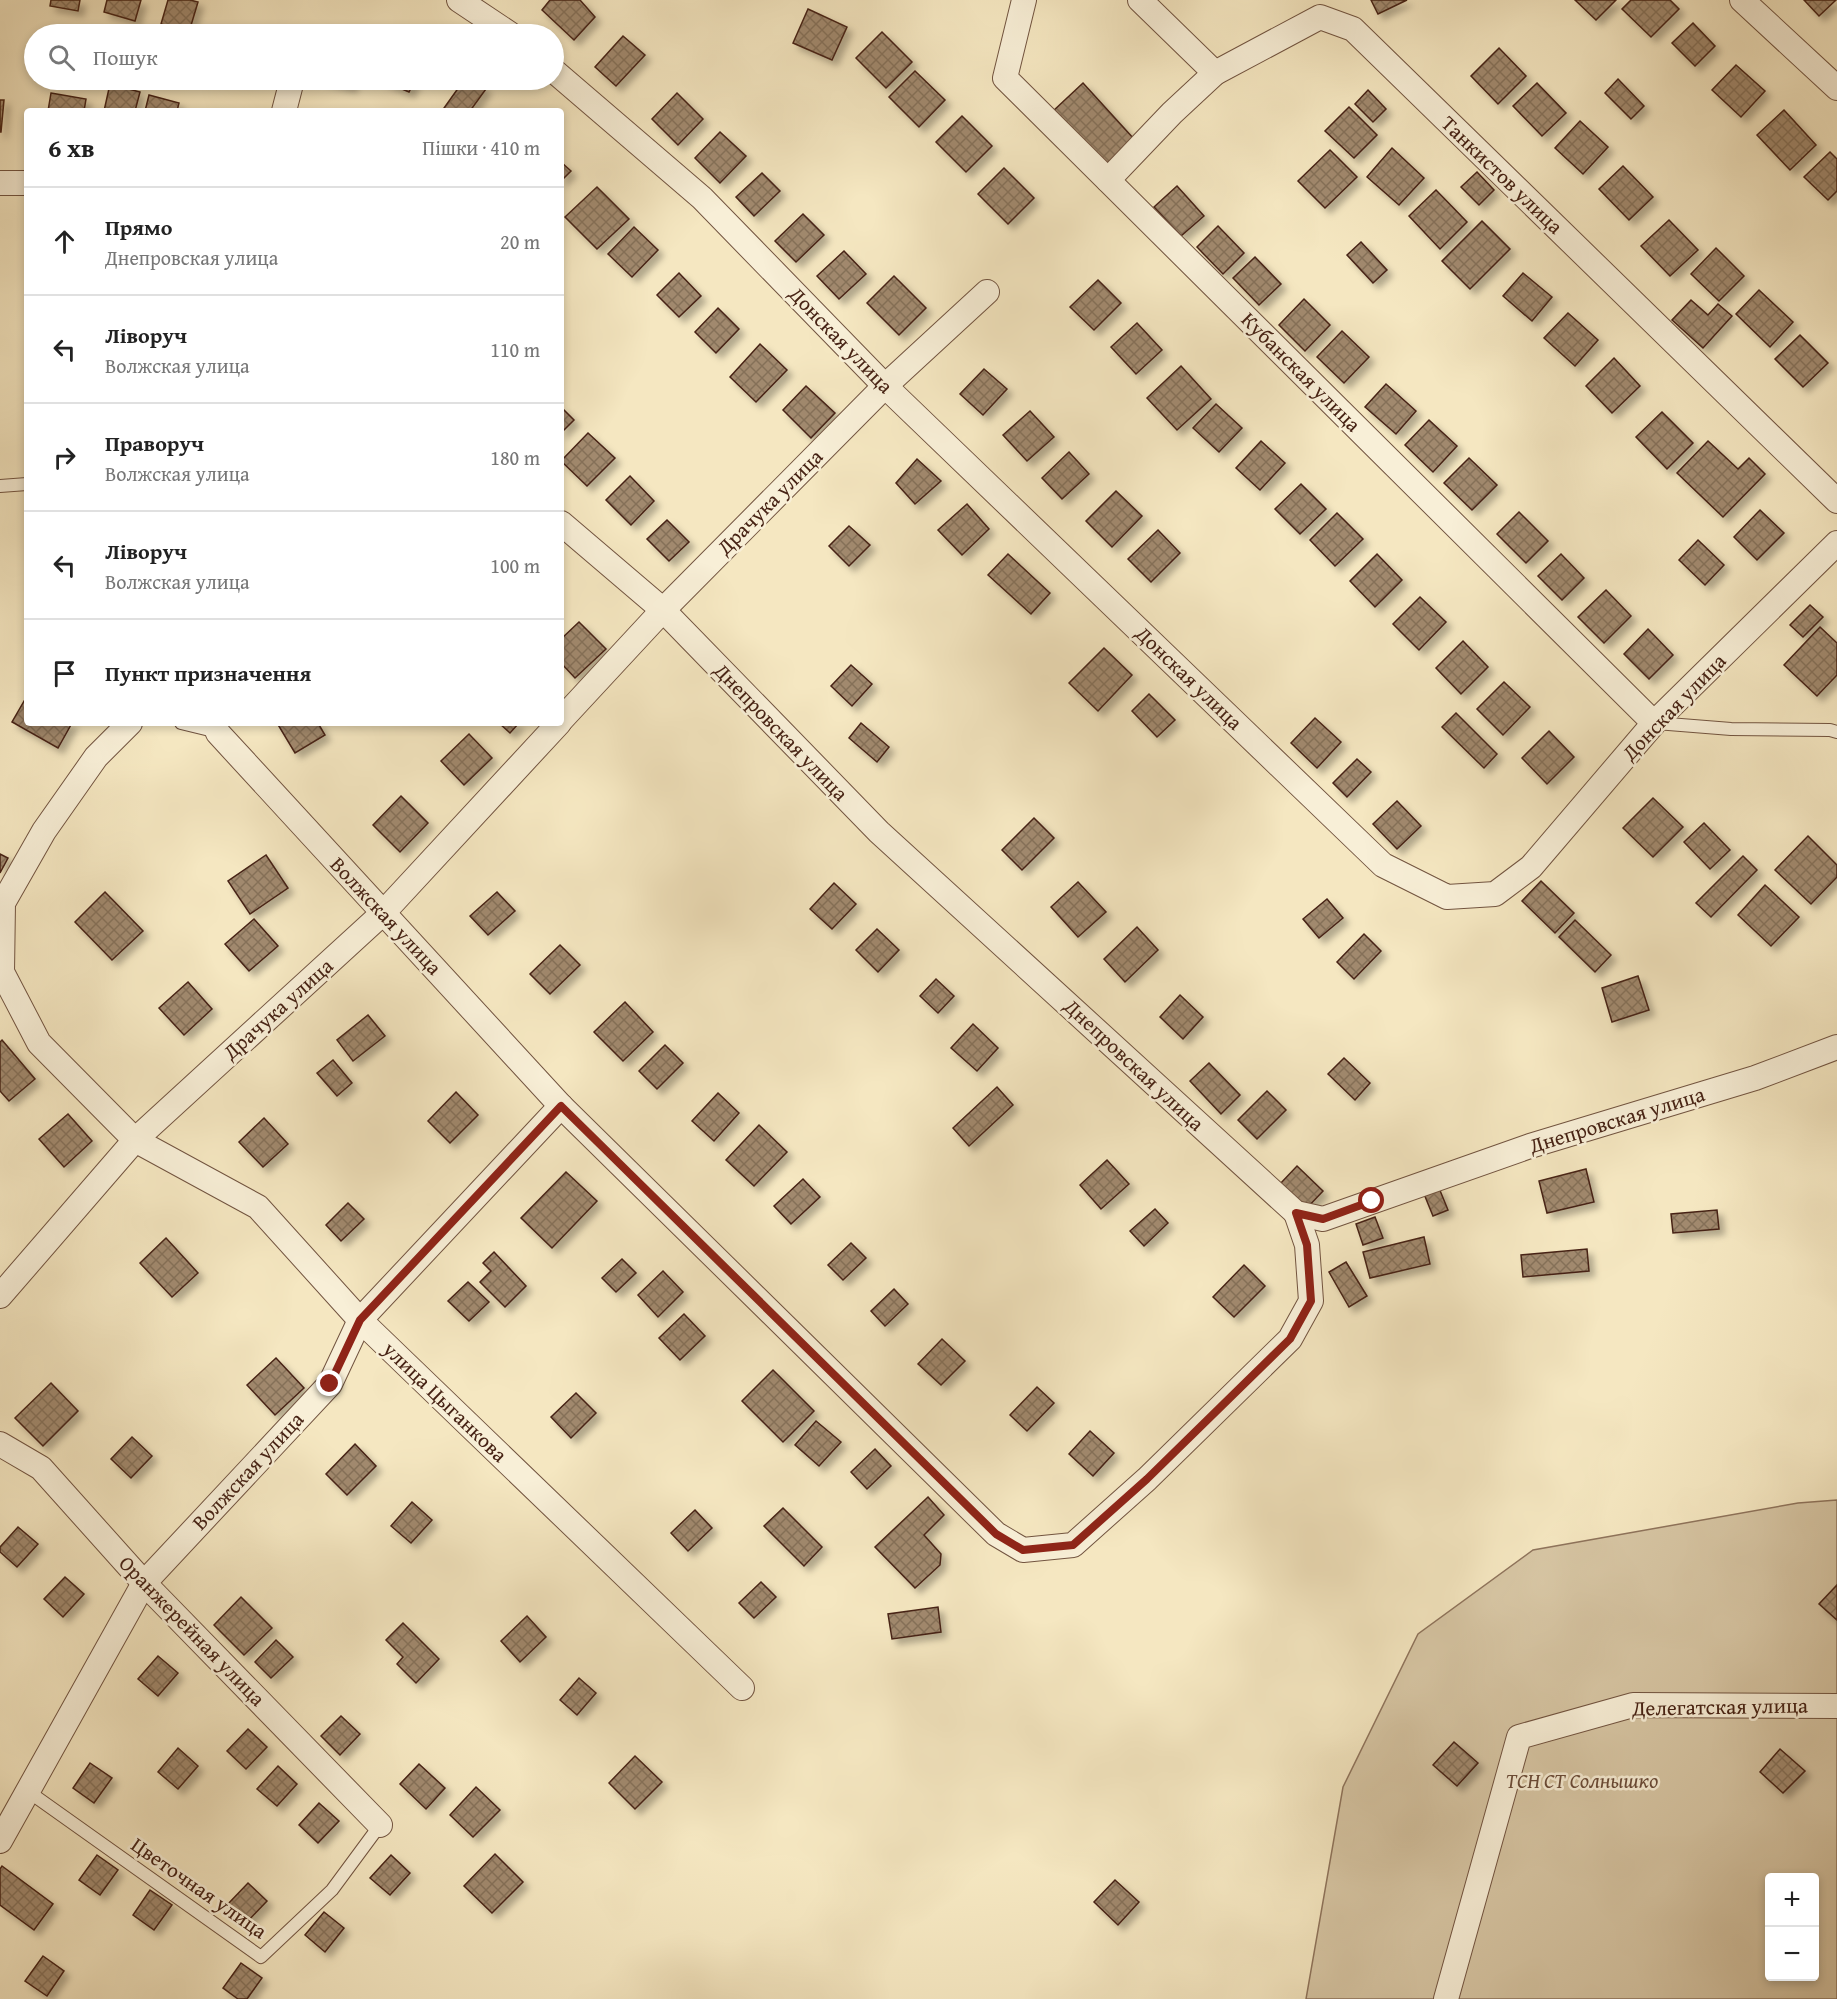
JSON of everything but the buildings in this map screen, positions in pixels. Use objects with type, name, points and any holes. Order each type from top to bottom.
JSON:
[{"type":"street","points":[[459,0],[495,24]]},
{"type":"street","name":"Кубанская улица","points":[[1024,0],[1005,78],[1654,723]]},
{"type":"street","points":[[1107,180],[1172,113],[1215,73],[1140,0]]},
{"type":"street","points":[[1742,0],[1837,88]]},
{"type":"street","name":"Танкистов улица","points":[[1215,73],[1320,17],[1353,29],[1827,494],[1837,501]]},
{"type":"street","name":"Донская улица","points":[[564,81],[702,198],[885,386],[1383,865],[1446,897],[1495,894],[1531,867],[1654,723],[1837,543]]},
{"type":"street","points":[[285,108],[289,90]]},
{"type":"street","points":[[0,183],[24,183]]},
{"type":"street","name":"Драчука улица","points":[[564,718],[663,610],[885,386],[987,292]]},
{"type":"street","name":"Днепровская улица","points":[[564,526],[663,610],[879,832],[1296,1213],[1323,1219],[1530,1146],[1755,1078],[1837,1047]]},
{"type":"street","name":"улица Цыганкова","points":[[127,726],[96,757],[44,831],[3,903],[2,972],[39,1043],[135,1140],[258,1207],[360,1320],[742,1688]]},
{"type":"street","name":"Драчука улица","points":[[0,1296],[135,1140],[383,913],[556,726]]},
{"type":"street","name":"Волжская улица","points":[[216,728],[561,1106],[996,1534],[1023,1550],[1073,1545],[1147,1479],[1290,1339],[1311,1301],[1307,1245],[1296,1213]]},
{"type":"street","name":"Волжская улица","points":[[0,1841],[144,1583],[330,1384],[360,1320],[561,1106]]},
{"type":"street","name":"Оранжерейная улица","points":[[0,1444],[41,1468],[144,1583],[380,1825]]},
{"type":"street","name":"Делегатская улица","points":[[1446,1999],[1519,1737],[1633,1705],[1837,1706]]},
{"type":"lane","points":[[0,486],[24,484]]},
{"type":"lane","points":[[1654,723],[1731,729],[1830,730],[1837,732]]},
{"type":"lane","name":"Цветочная улица","points":[[29,1792],[261,1956],[332,1890],[380,1825]]},
{"type":"green space","name":"ТСН СТ Солнышко","points":[[1837,1500],[1837,1999],[1306,1999],[1343,1787],[1418,1634],[1533,1550],[1798,1503]]},
{"type":"route","points":[[330,1384],[360,1320],[561,1106],[996,1534],[1023,1550],[1073,1545],[1147,1479],[1290,1339],[1311,1301],[1307,1245],[1296,1213],[1323,1219],[1372,1201]]}]
